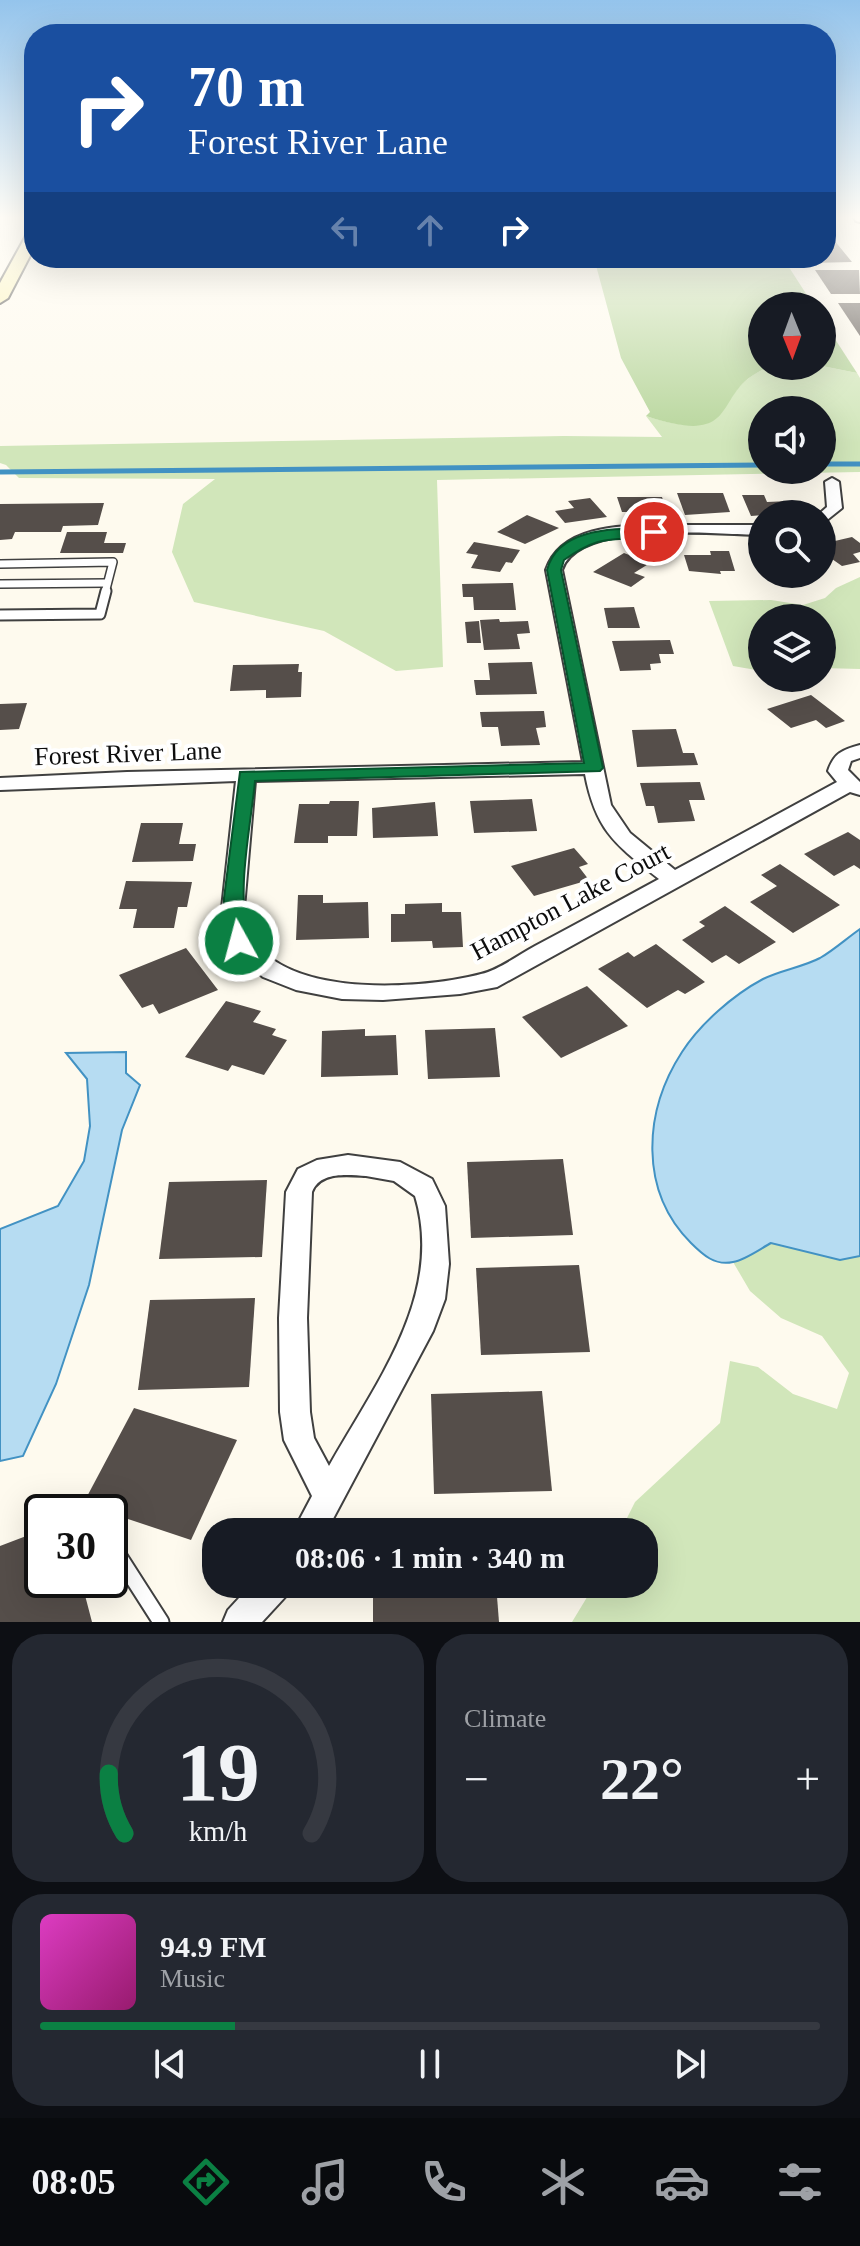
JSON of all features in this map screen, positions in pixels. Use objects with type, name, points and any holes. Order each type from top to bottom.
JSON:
[{"type":"street","points":[[673,879],[620,837],[608,821],[594,768],[554,570],[557,558],[583,540],[603,534],[748,530]]},
{"type":"street","name":"Hampton Lake Court","points":[[246,776],[234,898],[234,920],[239,941],[254,960],[277,976],[335,991],[363,991],[457,987],[489,981],[673,879],[854,787],[841,778],[838,764],[842,758],[860,751]]},
{"type":"street","name":"Forest River Lane","points":[[0,784],[594,768]]},
{"type":"street","points":[[317,1518],[329,1497],[428,1313],[434,1286],[434,1231],[429,1197],[422,1184],[407,1175],[382,1168],[349,1165],[318,1169],[305,1177],[299,1192],[293,1318],[295,1412],[299,1440],[329,1497]]},
{"type":"street","points":[[240,1622],[261,1598]]},
{"type":"lane","points":[[0,564],[113,562],[100,614],[0,615]]},
{"type":"lane","points":[[0,584],[107,583]]},
{"type":"lane","points":[[128,1570],[161,1622]]},
{"type":"green space","points":[[603,293],[748,293],[748,380],[739,387],[723,412],[714,421],[700,425],[678,424],[646,416],[650,412],[621,358]]},
{"type":"green space","points":[[836,341],[857,373],[836,369]]},
{"type":"green space","points":[[836,369],[857,373],[860,378],[860,472],[836,472],[836,396],[748,396],[748,474],[437,480],[443,667],[396,671],[324,631],[194,602],[172,552],[183,504],[215,479],[19,478],[0,463],[0,446],[662,437],[646,416],[677,424],[713,420],[748,380],[836,380]]},
{"type":"green space","points":[[860,577],[860,669],[836,668],[836,604],[806,604],[825,598],[836,588]]},
{"type":"green space","points":[[771,600],[797,604],[748,604],[748,669],[733,666],[709,601]]},
{"type":"green space","points":[[771,1243],[840,1260],[860,1256],[860,1622],[572,1622],[587,1598],[658,1598],[658,1518],[627,1518],[635,1502],[720,1423],[730,1361],[758,1367],[793,1394],[837,1409],[849,1373],[822,1336],[781,1318],[750,1291],[733,1262]]},
{"type":"water","points":[[860,929],[860,1256],[840,1260],[771,1243],[738,1261],[715,1261],[696,1247],[674,1222],[662,1200],[655,1176],[652,1150],[654,1125],[669,1075],[689,1041],[729,1002],[763,979],[820,958]]},
{"type":"water","points":[[126,1052],[126,1073],[140,1085],[122,1130],[89,1285],[56,1384],[23,1456],[0,1461],[0,1229],[58,1206],[84,1161],[90,1126],[87,1079],[66,1053]]},
{"type":"building","points":[[838,303],[860,303],[860,336]]},
{"type":"building","points":[[677,493],[723,493],[730,512],[685,515]]},
{"type":"building","points":[[742,495],[764,495],[766,500],[748,500],[748,509]]},
{"type":"building","points":[[617,497],[662,497],[668,517],[649,517],[647,512],[622,512]]},
{"type":"building","points":[[590,498],[607,517],[565,523],[555,511],[574,508],[568,501]]},
{"type":"building","points":[[104,503],[98,525],[63,526],[61,532],[15,532],[12,539],[0,540],[0,504]]},
{"type":"building","points":[[527,515],[559,528],[525,544],[497,532]]},
{"type":"building","points":[[67,532],[107,532],[104,543],[126,543],[123,553],[60,553]]},
{"type":"building","points":[[852,537],[860,543],[860,552],[853,554],[860,562],[842,566],[836,562],[836,541]]},
{"type":"building","points":[[474,542],[520,550],[512,563],[506,562],[500,572],[471,568],[478,555],[466,553]]},
{"type":"building","points":[[710,551],[729,551],[735,571],[720,571],[721,574],[689,571],[684,555],[711,555]]},
{"type":"building","points":[[624,553],[650,563],[634,573],[645,577],[631,587],[593,572]]},
{"type":"building","points":[[513,583],[516,610],[474,610],[473,597],[463,597],[462,584]]},
{"type":"building","points":[[634,607],[640,628],[608,628],[604,608]]},
{"type":"building","points":[[499,619],[500,622],[528,621],[530,633],[517,634],[520,649],[484,650],[480,620]]},
{"type":"building","points":[[479,621],[481,643],[467,643],[465,622]]},
{"type":"building","points":[[670,640],[674,654],[659,654],[661,663],[650,664],[651,670],[620,671],[612,641]]},
{"type":"building","points":[[532,662],[537,694],[476,695],[474,680],[490,680],[488,663]]},
{"type":"building","points":[[299,664],[298,672],[302,672],[301,697],[266,698],[266,690],[230,691],[233,665]]},
{"type":"building","points":[[811,695],[845,721],[826,728],[816,720],[791,728],[767,709]]},
{"type":"building","points":[[27,703],[19,729],[0,730],[0,704]]},
{"type":"building","points":[[544,711],[546,727],[536,728],[540,745],[501,746],[498,727],[482,727],[480,712]]},
{"type":"building","points":[[676,729],[683,753],[694,753],[698,765],[637,767],[632,730]]},
{"type":"building","points":[[700,782],[705,800],[689,800],[695,821],[658,823],[654,806],[646,806],[640,783]]},
{"type":"building","points":[[532,799],[537,831],[474,833],[470,801]]},
{"type":"building","points":[[330,801],[359,801],[357,836],[328,836],[328,843],[294,843],[299,804],[329,804]]},
{"type":"building","points":[[435,802],[438,836],[373,838],[372,808]]},
{"type":"building","points":[[141,823],[183,823],[179,844],[196,844],[193,861],[132,862]]},
{"type":"building","points":[[848,832],[860,840],[860,869],[854,865],[834,876],[804,854]]},
{"type":"building","points":[[574,848],[588,864],[579,867],[589,880],[534,896],[511,866]]},
{"type":"building","points":[[780,864],[840,905],[793,933],[750,902],[777,886],[761,875]]},
{"type":"building","points":[[126,881],[192,882],[187,907],[178,907],[174,928],[133,928],[137,909],[119,909]]},
{"type":"building","points":[[298,895],[323,895],[323,903],[368,902],[369,938],[296,940]]},
{"type":"building","points":[[442,903],[442,912],[461,912],[463,947],[433,948],[432,941],[391,942],[391,914],[405,914],[405,904]]},
{"type":"building","points":[[725,906],[776,942],[739,964],[726,955],[712,963],[682,940],[705,926],[699,922]]},
{"type":"building","points":[[656,944],[705,982],[685,994],[678,990],[647,1008],[598,969],[628,952],[634,957]]},
{"type":"building","points":[[186,948],[218,990],[159,1014],[153,1004],[142,1008],[119,975]]},
{"type":"building","points":[[587,986],[628,1026],[561,1058],[522,1017]]},
{"type":"building","points":[[226,1001],[261,1011],[253,1022],[276,1029],[272,1035],[287,1040],[264,1075],[232,1065],[228,1071],[185,1057]]},
{"type":"building","points":[[495,1028],[500,1077],[428,1079],[425,1030]]},
{"type":"building","points":[[365,1029],[365,1036],[396,1035],[398,1075],[321,1077],[322,1031]]},
{"type":"building","points":[[563,1159],[573,1235],[471,1238],[467,1162]]},
{"type":"building","points":[[267,1180],[262,1257],[159,1259],[169,1182]]},
{"type":"building","points":[[579,1265],[590,1352],[481,1355],[476,1268]]},
{"type":"building","points":[[255,1298],[249,1387],[138,1390],[150,1300]]},
{"type":"building","points":[[542,1391],[552,1491],[434,1494],[431,1394]]},
{"type":"building","points":[[134,1408],[237,1440],[191,1540],[128,1519],[128,1494],[88,1494]]},
{"type":"building","points":[[24,1537],[24,1598],[86,1598],[92,1622],[0,1622],[0,1546]]},
{"type":"building","points":[[373,1598],[497,1598],[499,1622],[373,1622]]},
{"type":"waterway","points":[[836,464],[860,464]]},
{"type":"waterway","points":[[0,472],[748,465]]},
{"type":"route","points":[[239,941],[234,920],[234,898],[246,776],[594,768],[554,570],[557,558],[583,540],[603,534],[654,532]]}]
